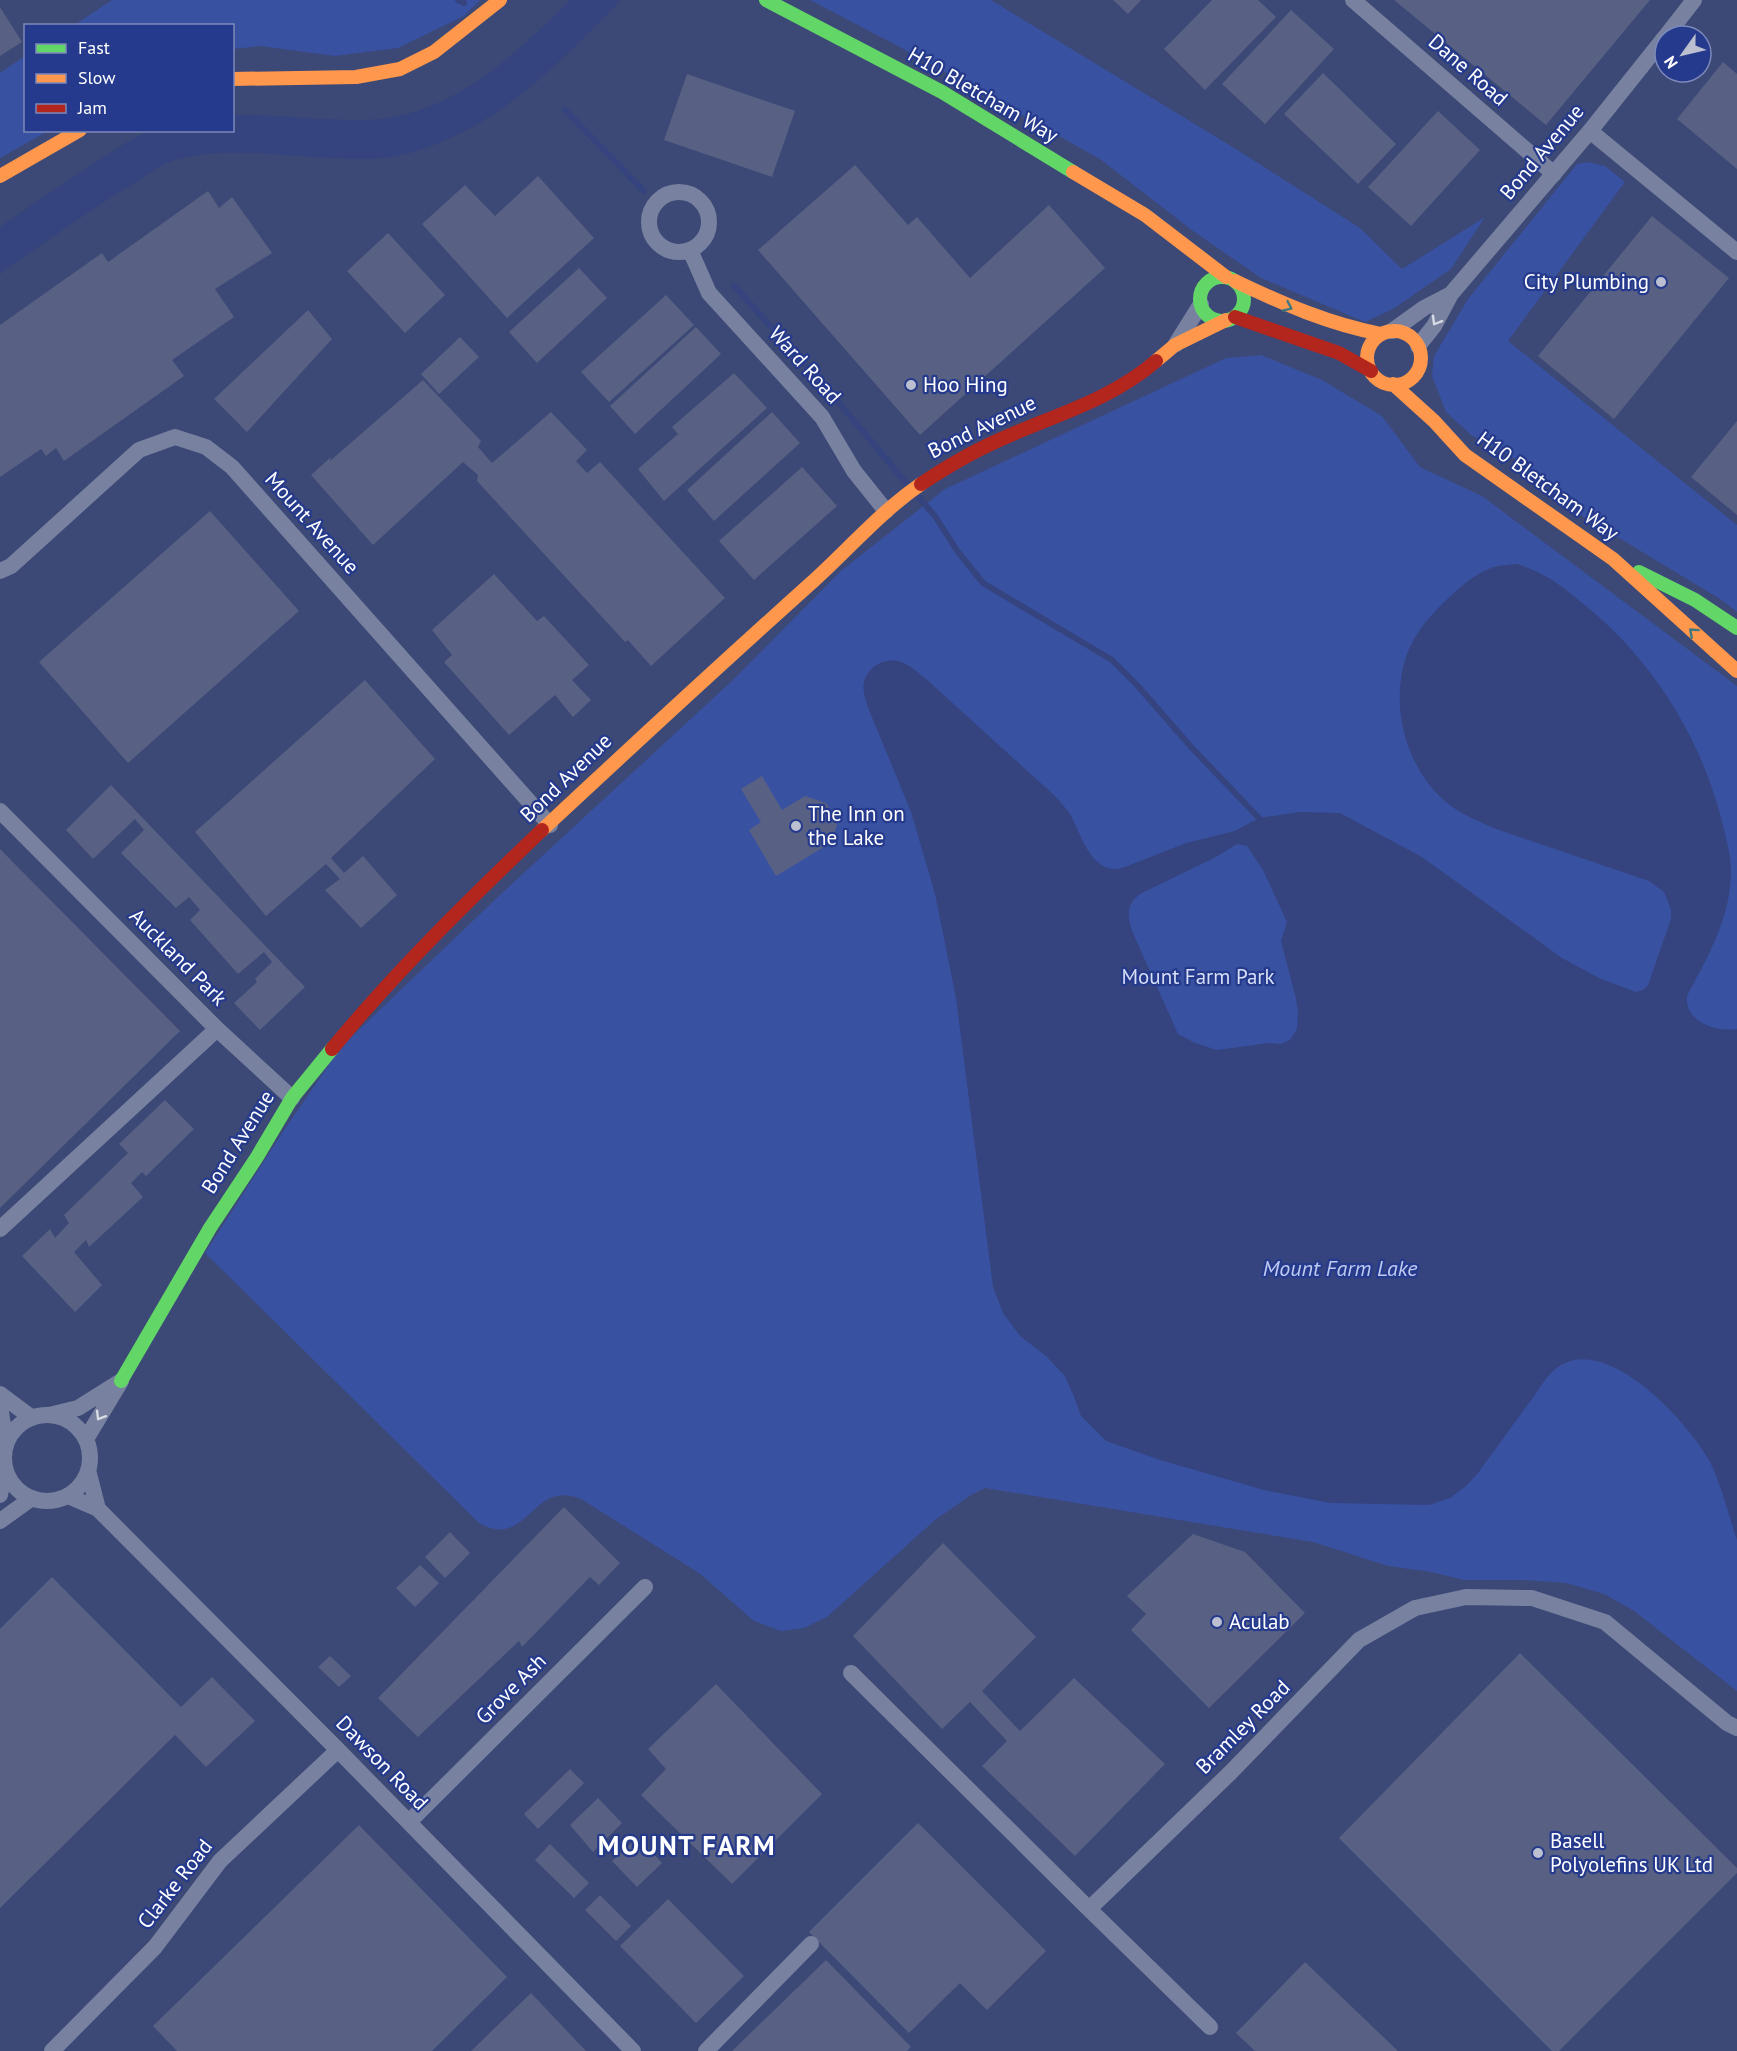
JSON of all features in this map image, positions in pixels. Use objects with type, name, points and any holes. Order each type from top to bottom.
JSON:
[{"type":"street","points":[[234,79],[356,77],[400,69],[434,52],[500,0]]},
{"type":"street","name":"H10 Bletcham Way","points":[[766,0],[942,92],[1144,215],[1231,279],[1307,315],[1346,328],[1386,333]]},
{"type":"street","name":"Dane Road","points":[[1353,0],[1554,174]]},
{"type":"street","name":"Bond Avenue","points":[[1675,24],[1694,0]]},
{"type":"street","name":"Bond Avenue","points":[[1419,355],[1451,294],[1590,131],[1653,51]]},
{"type":"street","points":[[1590,131],[1737,252]]},
{"type":"street","points":[[0,176],[77,132]]},
{"type":"street","name":"H10 Bletcham Way","points":[[1174,236],[1205,285]]},
{"type":"street","name":"Ward Road","points":[[690,250],[710,293],[822,417],[854,471],[886,511]]},
{"type":"street","points":[[1230,319],[1243,306],[1245,299],[1243,292],[1231,279],[1214,278],[1205,285],[1200,298],[1201,304],[1213,319],[1230,319],[1339,353],[1371,371],[1384,383],[1401,384],[1414,376],[1419,355]]},
{"type":"street","name":"Bond Avenue","points":[[1386,333],[1424,308],[1451,294]]},
{"type":"street","name":"Bond Avenue","points":[[1176,345],[1201,304]]},
{"type":"street","name":"Bond Avenue","points":[[86,1439],[210,1228],[292,1098],[369,1004],[458,910],[672,708],[834,563],[886,511],[912,490],[942,470],[996,441],[1096,400],[1147,369],[1176,345],[1230,319]]},
{"type":"street","points":[[1371,371],[1367,355],[1374,340],[1386,333],[1408,334],[1419,355],[1434,421]]},
{"type":"street","name":"H10 Bletcham Way","points":[[1393,384],[1434,421],[1465,455],[1613,559],[1737,671]]},
{"type":"street","name":"Mount Avenue","points":[[0,571],[11,566],[139,450],[175,437],[206,447],[232,467],[550,825]]},
{"type":"street","name":"H10 Bletcham Way","points":[[1613,559],[1695,600],[1737,628]]},
{"type":"street","name":"Auckland Park","points":[[0,811],[217,1029],[0,1229]]},
{"type":"street","points":[[217,1029],[292,1098]]},
{"type":"street","name":"Bond Avenue","points":[[40,1416],[78,1408],[121,1381]]},
{"type":"street","points":[[0,1394],[40,1416],[60,1417],[70,1422],[86,1439],[90,1460],[81,1485],[68,1496],[54,1501],[32,1498],[20,1491],[10,1481],[5,1468]]},
{"type":"street","points":[[0,1405],[6,1446],[0,1495]]},
{"type":"street","points":[[6,1446],[16,1429],[40,1416]]},
{"type":"street","points":[[88,1470],[98,1509]]},
{"type":"street","name":"Dawson Road","points":[[68,1496],[98,1509],[633,2051]]},
{"type":"street","points":[[0,1521],[32,1498]]},
{"type":"street","name":"Grove Ash","points":[[409,1822],[645,1587]]},
{"type":"street","name":"Bramley Road","points":[[1089,1909],[1230,1773],[1359,1640],[1415,1608],[1466,1597],[1532,1598],[1605,1622],[1727,1723],[1737,1728]]},
{"type":"street","points":[[851,1673],[1210,2027]]},
{"type":"street","name":"Clarke Road","points":[[52,2051],[155,1947],[219,1861],[338,1750]]},
{"type":"street","points":[[706,2051],[811,1944]]},
{"type":"green space","points":[[112,0],[480,0],[464,16],[398,48],[335,56],[260,46],[234,49],[234,24],[76,24]]},
{"type":"green space","points":[[810,0],[991,0],[1231,146],[1360,228],[1402,269],[1485,217],[1451,269],[1393,309],[1365,322],[1261,278],[1193,231],[1100,159],[896,45]]},
{"type":"green space","points":[[24,57],[24,132],[46,132],[0,158],[0,73]]},
{"type":"green space","points":[[1587,162],[1605,166],[1625,182],[1508,341],[1737,525],[1737,612],[1720,599],[1581,515],[1511,456],[1471,435],[1446,412],[1432,376],[1434,356],[1468,299],[1577,164]]},
{"type":"green space","name":"Mount Farm Park","points":[[1261,355],[1322,380],[1382,416],[1420,467],[1482,496],[1737,686],[1737,1691],[1634,1611],[1604,1594],[1566,1583],[1464,1580],[1431,1572],[1388,1566],[1313,1542],[985,1488],[935,1520],[827,1617],[804,1628],[781,1631],[754,1621],[699,1573],[581,1499],[564,1495],[551,1498],[509,1528],[495,1529],[479,1523],[205,1253],[284,1130],[342,1046],[502,893],[734,679],[842,570],[945,489],[1226,358]]},
{"type":"water","points":[[570,0],[621,0],[574,48],[525,91],[472,127],[442,142],[400,156],[380,158],[232,153],[175,160],[157,168],[95,208],[0,274],[0,227],[124,144],[146,132],[234,132],[234,115],[366,120],[397,117],[453,96],[503,62]]},
{"type":"water","name":"Mount Farm Lake","points":[[1517,564],[1554,581],[1569,592],[1610,627],[1651,674],[1685,727],[1699,755],[1711,784],[1726,837],[1731,877],[1726,909],[1716,939],[1687,996],[1691,1013],[1696,1019],[1711,1027],[1737,1029],[1737,1540],[1718,1480],[1700,1446],[1667,1407],[1646,1388],[1624,1373],[1602,1363],[1581,1359],[1556,1368],[1478,1473],[1450,1498],[1429,1505],[1330,1503],[1264,1490],[1160,1460],[1106,1441],[1081,1416],[1064,1375],[1046,1356],[1020,1336],[1003,1313],[993,1287],[956,998],[935,894],[911,812],[865,696],[864,682],[869,671],[878,664],[895,661],[907,665],[925,678],[1055,796],[1070,814],[1090,853],[1105,867],[1115,869],[1125,867],[1186,843],[1235,831],[1259,818],[1300,812],[1340,813],[1422,857],[1562,958],[1599,978],[1636,992],[1643,990],[1648,985],[1671,919],[1671,909],[1664,892],[1649,881],[1496,829],[1462,813],[1436,792],[1423,776],[1406,738],[1401,718],[1401,677],[1409,649],[1417,635],[1442,604],[1473,578],[1494,567]],"holes":[[[1237,844],[1247,846],[1263,870],[1287,922],[1281,941],[1296,999],[1297,1029],[1290,1040],[1280,1044],[1269,1043],[1217,1050],[1195,1043],[1178,1034],[1132,931],[1129,909],[1133,901],[1142,893],[1216,857]]]},
{"type":"building","points":[[1113,0],[1141,0],[1128,14]]},
{"type":"building","points":[[1212,0],[1258,0],[1276,17],[1205,90],[1164,49]]},
{"type":"building","points":[[1394,0],[1650,0],[1546,125]]},
{"type":"building","points":[[0,7],[22,42],[0,56]]},
{"type":"building","points":[[1291,10],[1334,49],[1265,124],[1222,84]]},
{"type":"building","points":[[1723,62],[1737,74],[1737,169],[1677,119],[1705,84],[1713,84],[1713,74]]},
{"type":"building","points":[[1323,73],[1396,144],[1358,184],[1284,114]]},
{"type":"building","points":[[687,74],[795,111],[772,177],[664,140]]},
{"type":"building","points":[[1438,111],[1480,150],[1411,226],[1368,187]]},
{"type":"building","points":[[855,165],[908,225],[917,217],[970,278],[1049,205],[1105,268],[920,435],[758,250]]},
{"type":"building","points":[[538,176],[594,238],[507,318],[422,224],[465,185],[495,216]]},
{"type":"building","points":[[208,191],[219,208],[232,197],[272,253],[215,289],[234,317],[172,360],[184,376],[64,461],[56,448],[46,456],[41,449],[0,477],[0,325],[102,253],[108,262]]},
{"type":"building","points":[[1652,216],[1729,278],[1614,419],[1538,356]]},
{"type":"building","points":[[388,233],[445,295],[405,333],[347,271]]},
{"type":"building","points":[[579,268],[607,298],[537,363],[509,332]]},
{"type":"building","points":[[666,295],[694,325],[609,402],[581,372]]},
{"type":"building","points":[[308,310],[332,339],[247,432],[214,399]]},
{"type":"building","points":[[696,327],[721,354],[635,434],[610,406]]},
{"type":"building","points":[[460,337],[479,357],[439,394],[421,374]]},
{"type":"building","points":[[734,373],[767,408],[664,501],[638,469],[678,434],[672,427]]},
{"type":"building","points":[[423,380],[481,441],[478,447],[492,463],[551,412],[587,450],[576,461],[587,473],[600,462],[725,598],[651,666],[628,640],[625,642],[477,481],[478,475],[463,462],[373,545],[311,475]]},
{"type":"building","points":[[772,412],[800,443],[714,521],[687,490]]},
{"type":"building","points":[[1737,421],[1737,515],[1691,477]]},
{"type":"building","points":[[802,467],[837,506],[754,580],[719,541]]},
{"type":"building","points":[[210,511],[299,611],[128,763],[39,662]]},
{"type":"building","points":[[494,574],[537,621],[544,616],[589,665],[572,680],[591,700],[573,717],[555,695],[509,735],[444,662],[452,655],[432,630]]},
{"type":"building","points":[[365,680],[435,759],[331,858],[344,873],[363,856],[397,895],[361,928],[325,890],[340,879],[326,864],[266,916],[195,832]]},
{"type":"building","name":"The Inn on the Lake","points":[[762,776],[782,810],[805,796],[826,803],[838,821],[832,842],[776,876],[749,830],[761,822],[741,789]]},
{"type":"building","points":[[111,785],[305,987],[260,1030],[234,1003],[257,982],[255,979],[272,962],[264,952],[238,974],[190,920],[200,910],[189,897],[176,908],[121,853],[144,830],[135,819],[93,859],[66,830]]},
{"type":"building","points":[[0,849],[180,1031],[0,1208]]},
{"type":"building","points":[[165,1100],[194,1129],[146,1176],[142,1172],[131,1183],[143,1197],[89,1247],[86,1240],[74,1252],[102,1285],[75,1312],[22,1256],[50,1229],[55,1238],[69,1223],[64,1215],[128,1153],[119,1144]]},
{"type":"building","points":[[564,1507],[620,1563],[599,1585],[590,1577],[522,1647],[519,1641],[418,1737],[378,1698]]},
{"type":"building","points":[[450,1532],[470,1553],[445,1578],[425,1557]]},
{"type":"building","name":"Aculab","points":[[1193,1534],[1245,1552],[1305,1613],[1209,1708],[1131,1630],[1146,1614],[1127,1596]]},
{"type":"building","points":[[943,1543],[1036,1637],[982,1691],[1020,1731],[1074,1678],[1165,1764],[1075,1856],[982,1766],[1007,1741],[970,1702],[942,1729],[853,1636]]},
{"type":"building","points":[[420,1565],[439,1583],[415,1607],[396,1588]]},
{"type":"building","points":[[52,1577],[181,1707],[212,1677],[255,1721],[206,1767],[175,1735],[0,1908],[0,1629]]},
{"type":"building","name":"Basell Polyolefins UK Ltd","points":[[1520,1653],[1737,1868],[1737,1873],[1559,2051],[1552,2051],[1339,1838]]},
{"type":"building","points":[[330,1656],[351,1676],[339,1687],[318,1667]]},
{"type":"building","points":[[716,1684],[822,1794],[732,1884],[641,1795],[666,1769],[648,1749]]},
{"type":"building","points":[[570,1769],[584,1783],[538,1829],[524,1814]]},
{"type":"building","points":[[598,1798],[622,1823],[593,1852],[570,1825]]},
{"type":"building","points":[[918,1823],[1046,1951],[987,2010],[960,1983],[909,2033],[809,1932]]},
{"type":"building","points":[[359,1825],[507,1977],[432,2051],[177,2051],[153,2026]]},
{"type":"building","points":[[638,1837],[662,1863],[637,1887],[612,1861]]},
{"type":"building","points":[[550,1844],[589,1883],[574,1898],[535,1860]]},
{"type":"building","points":[[600,1895],[631,1926],[616,1941],[585,1910]]},
{"type":"building","points":[[668,1899],[744,1976],[696,2023],[620,1946]]},
{"type":"building","points":[[826,1960],[911,2047],[907,2051],[732,2051]]},
{"type":"building","points":[[1305,1962],[1398,2051],[1255,2051],[1236,2033]]},
{"type":"building","points":[[531,1993],[586,2051],[471,2051]]},
{"type":"waterway","points":[[458,0],[464,3]]},
{"type":"waterway","points":[[565,110],[644,191]]},
{"type":"waterway","points":[[734,286],[824,385],[908,485]]},
{"type":"waterway","points":[[915,493],[935,516],[958,552],[983,583],[1112,660],[1259,818]]},
{"type":"traffic: fast","points":[[766,0],[942,92],[1073,172]]},
{"type":"traffic: fast","points":[[1222,277],[1237,284],[1244,299],[1237,314],[1222,321],[1207,314],[1200,299],[1207,284],[1222,277]]},
{"type":"traffic: fast","points":[[1639,572],[1695,600],[1737,628]]},
{"type":"traffic: fast","points":[[121,1381],[210,1228],[257,1157],[292,1098],[332,1049]]},
{"type":"traffic: slow","points":[[234,79],[356,77],[400,69],[434,52],[500,0]]},
{"type":"traffic: slow","points":[[0,176],[77,132]]},
{"type":"traffic: slow","points":[[1073,172],[1145,215],[1226,277]]},
{"type":"traffic: slow","points":[[1235,281],[1307,312],[1343,325],[1381,334]]},
{"type":"traffic: slow","points":[[1156,361],[1175,345],[1226,320]]},
{"type":"traffic: slow","points":[[1394,331],[1404,333],[1413,339],[1419,348],[1421,358],[1419,368],[1413,377],[1404,383],[1394,385],[1384,383],[1375,377],[1369,368],[1367,358],[1369,348],[1375,339],[1384,333],[1394,331]]},
{"type":"traffic: slow","points":[[1393,384],[1434,421],[1465,455],[1613,559],[1737,671]]},
{"type":"traffic: slow","points":[[542,830],[878,519],[921,484]]},
{"type":"traffic: jam","points":[[1235,317],[1339,353],[1371,371]]},
{"type":"traffic: jam","points":[[921,484],[987,446],[1100,397],[1138,375],[1156,361]]},
{"type":"traffic: jam","points":[[332,1049],[408,963],[542,830]]},
{"type":"place","name":"City Plumbing","points":[[1661,282]]},
{"type":"place","name":"Hoo Hing","points":[[911,385]]},
{"type":"place","name":"The Inn on the Lake","points":[[796,826]]},
{"type":"place","name":"Aculab","points":[[1217,1622]]},
{"type":"place","name":"Basell Polyolefins UK Ltd","points":[[1538,1853]]},
{"type":"district","name":"MOUNT FARM","points":[[687,1846]]}]
